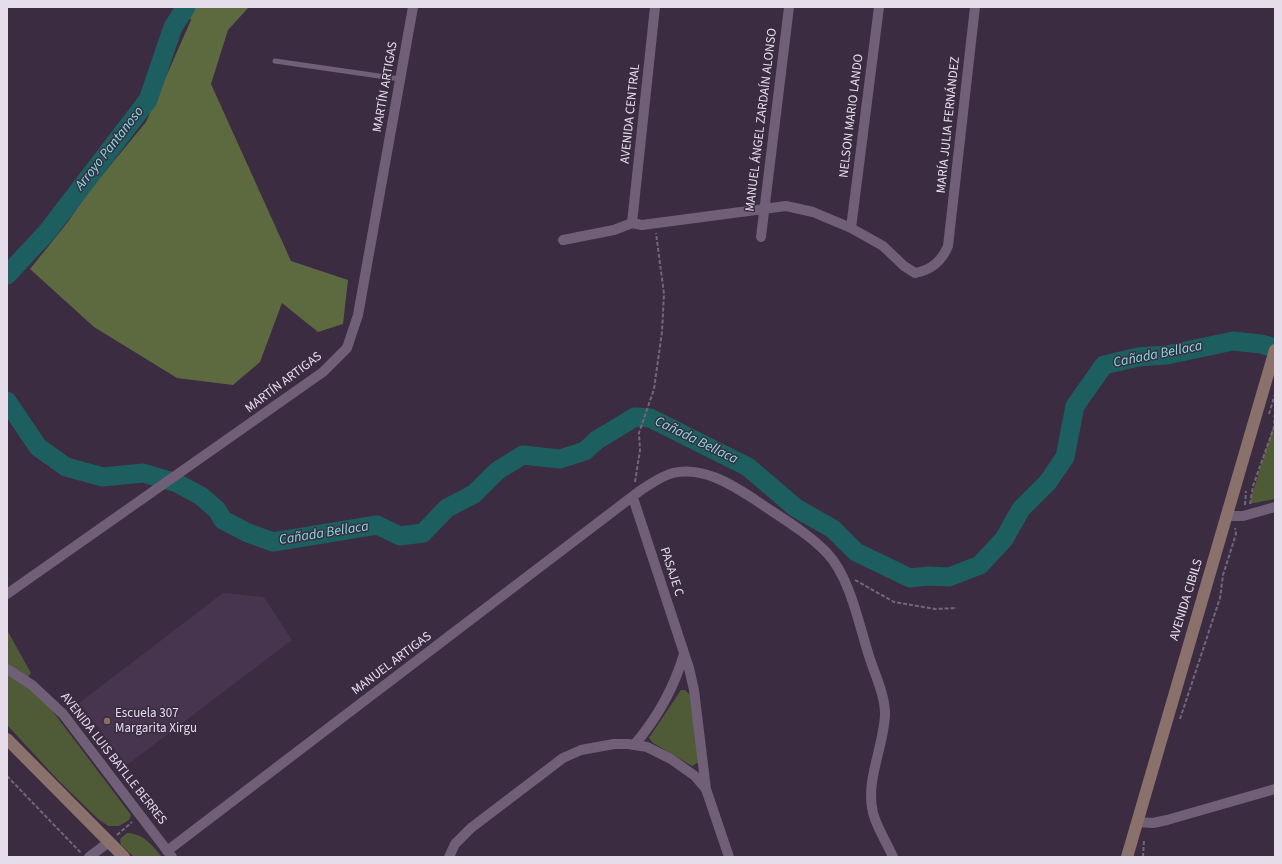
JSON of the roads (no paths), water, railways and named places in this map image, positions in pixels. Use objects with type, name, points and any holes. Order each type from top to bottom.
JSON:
[{"type":"street","name":"MARTÍN ARTIGAS","points":[[7,594],[162,487],[323,372],[346,348],[358,315],[413,7]]},
{"type":"street","name":"AVENIDA CENTRAL","points":[[632,223],[655,7]]},
{"type":"street","name":"MANUEL ÁNGEL ZARDAÍN ALONSO","points":[[761,237],[766,208],[789,7]]},
{"type":"street","name":"NELSON MARIO LANDO","points":[[852,228],[879,7]]},
{"type":"street","name":"MARÍA JULIA FERNÁNDEZ","points":[[852,228],[883,246],[904,266],[915,273],[932,267],[943,258],[948,246],[975,7]]},
{"type":"street","points":[[563,240],[614,230],[632,223],[642,225],[655,224],[786,206],[813,212],[852,228]]},
{"type":"street","name":"AVENIDA CIBILS","points":[[1127,857],[1143,822],[1233,516],[1275,351]]},
{"type":"street","name":"MANUEL ARTIGAS","points":[[169,854],[610,513],[658,480],[673,473],[700,473],[731,483],[814,542],[828,554],[841,574],[884,701],[884,723],[874,774],[872,806],[877,825],[893,857]]},
{"type":"street","name":"PASAJE C","points":[[633,498],[684,654],[694,690],[706,789]]},
{"type":"street","points":[[1233,516],[1250,514],[1275,507]]},
{"type":"street","points":[[634,744],[644,733],[666,699],[676,679],[684,654]]},
{"type":"street","name":"AVENIDA LUIS BATLLE BERRES","points":[[7,670],[32,685],[63,714],[169,854]]},
{"type":"street","points":[[7,739],[124,857]]},
{"type":"street","points":[[448,857],[455,844],[471,828],[563,758],[581,750],[634,744],[647,747],[671,759],[695,776],[706,789],[729,857]]},
{"type":"street","points":[[1143,822],[1167,820],[1275,789]]},
{"type":"street","points":[[89,857],[109,842]]},
{"type":"lane","points":[[276,61],[400,79]]},
{"type":"waterway","name":"Arroyo Pantanoso","points":[[7,275],[47,232],[148,100],[173,27],[186,7]]},
{"type":"waterway","name":"Cañada Bellaca","points":[[7,401],[38,447],[66,467],[103,477],[143,473],[177,483],[201,496],[217,510],[223,520],[248,533],[273,542],[377,525],[400,536],[423,533],[447,508],[474,494],[497,471],[523,455],[560,459],[585,451],[597,440],[635,417],[650,418],[748,467],[796,508],[833,529],[856,552],[910,578],[929,576],[949,577],[980,565],[1004,539],[1021,509],[1048,482],[1065,457],[1075,406],[1104,365],[1138,357],[1167,355],[1233,341],[1261,344],[1275,348]]},
{"type":"place","name":"Escuela 307 Margarita Xirgu","points":[[107,721]]}]
